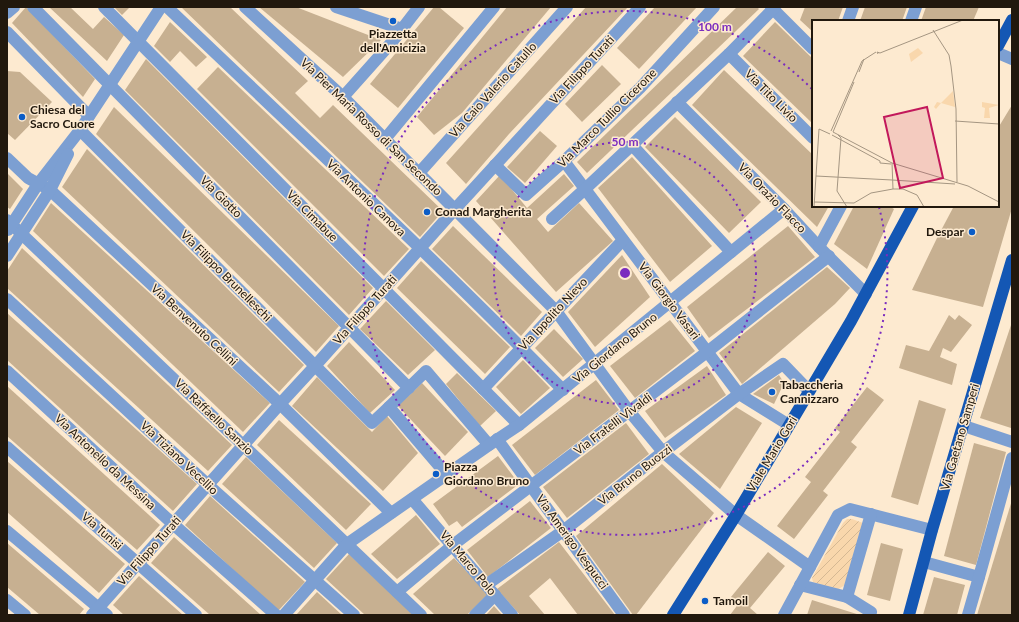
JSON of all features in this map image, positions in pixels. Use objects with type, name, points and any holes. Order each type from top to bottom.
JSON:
[{"type":"main road","points":[[999,44],[1012,20]]},
{"type":"main road","name":"Viale Mario Gori","points":[[673,615],[736,515],[866,294],[911,207]]},
{"type":"main road","name":"Via Gaetano Samperi","points":[[909,615],[932,530],[1012,260]]},
{"type":"street","points":[[7,14],[14,7]]},
{"type":"street","name":"Via Giotto","points":[[33,7],[409,388]]},
{"type":"street","name":"Via Cimabue","points":[[104,7],[519,425]]},
{"type":"street","points":[[9,225],[38,184],[80,130],[162,7]]},
{"type":"street","name":"Via Antonio Canova","points":[[167,7],[522,348],[563,390]]},
{"type":"street","name":"Via Pier Maria Rosso di San Secondo","points":[[245,7],[343,97],[556,311],[629,411],[663,452],[736,515],[810,566]]},
{"type":"street","points":[[336,7],[402,29]]},
{"type":"street","points":[[385,139],[494,7]]},
{"type":"street","name":"Via Caio Valerio Catullo","points":[[419,173],[567,7]]},
{"type":"street","name":"Via Filippo Turati","points":[[99,612],[138,563],[454,209],[640,7]]},
{"type":"street","name":"Via Marco Tullio Cicerone","points":[[495,165],[526,195],[564,161],[640,88],[714,7]]},
{"type":"street","points":[[848,20],[853,7]]},
{"type":"street","points":[[911,20],[916,7]]},
{"type":"street","points":[[552,219],[729,54],[773,8],[812,48]]},
{"type":"street","points":[[343,97],[402,29],[414,9]]},
{"type":"street","points":[[7,32],[89,116]]},
{"type":"street","points":[[999,53],[1012,59]]},
{"type":"street","name":"Via Tito Livio","points":[[729,54],[812,137]]},
{"type":"street","name":"Via Orazio Flacco","points":[[677,102],[866,294]]},
{"type":"street","points":[[7,256],[50,190],[80,130]]},
{"type":"street","name":"Via Filippo Brunelleschi","points":[[80,130],[372,423],[389,407]]},
{"type":"street","points":[[632,145],[731,252]]},
{"type":"street","name":"Via Benvenuto Cellini","points":[[7,158],[28,178],[50,190],[280,404],[391,513]]},
{"type":"street","name":"Via Giorgio Vasari","points":[[564,161],[739,394],[789,425]]},
{"type":"street","points":[[819,247],[840,207]]},
{"type":"street","name":"Via Giordano Bruno","points":[[284,615],[347,544],[519,425],[784,209]]},
{"type":"street","name":"Via Raffaello Sanzio","points":[[9,225],[22,234],[421,615]]},
{"type":"street","name":"Via Ippolito Nievo","points":[[484,389],[623,240]]},
{"type":"street","name":"Via Fratelli Vivaldi","points":[[397,592],[453,545],[708,352],[829,256]]},
{"type":"street","name":"Via Tiziano Vecellio","points":[[7,299],[208,485],[354,615]]},
{"type":"street","name":"Via Bruno Buozzi","points":[[486,586],[563,531],[739,394],[783,364],[809,391]]},
{"type":"street","name":"Via Antonello da Messina","points":[[7,371],[173,524],[276,615]]},
{"type":"street","name":"Via Amerigo Vespucci","points":[[409,388],[426,371],[475,429],[505,450],[624,615]]},
{"type":"street","points":[[409,388],[389,407],[447,474]]},
{"type":"street","points":[[964,426],[1012,442]]},
{"type":"street","name":"Via Tunisi","points":[[7,447],[196,615]]},
{"type":"street","points":[[968,615],[1012,458]]},
{"type":"street","name":"Via Marco Polo","points":[[412,499],[512,615]]},
{"type":"street","points":[[784,615],[838,515],[850,509],[932,530]]},
{"type":"street","points":[[847,598],[870,514]]},
{"type":"street","points":[[7,531],[99,612]]},
{"type":"street","points":[[924,562],[979,577]]},
{"type":"street","points":[[800,585],[847,598],[871,612],[870,615]]},
{"type":"street","points":[[475,615],[495,595]]},
{"type":"street","points":[[7,600],[25,615]]},
{"type":"shaded area","points":[[847,519],[852,519],[863,523],[845,585],[837,590],[813,582],[812,578],[843,523]]},
{"type":"building","points":[[26,7],[95,79],[83,97],[12,23]]},
{"type":"building","points":[[49,7],[70,7],[93,29],[104,17],[124,35],[107,61]]},
{"type":"building","points":[[114,7],[130,7],[122,15]]},
{"type":"building","points":[[181,7],[230,7],[308,81],[295,93],[320,118],[333,105],[443,211],[420,237]]},
{"type":"building","points":[[259,7],[296,7],[381,40],[343,77]]},
{"type":"building","points":[[434,7],[439,7],[464,28],[398,108],[370,84]]},
{"type":"building","points":[[507,7],[551,7],[462,113],[434,135],[417,117]]},
{"type":"building","points":[[586,7],[628,7],[509,134],[466,184],[446,163]]},
{"type":"building","points":[[655,7],[697,7],[639,69],[617,48]]},
{"type":"building","points":[[737,7],[757,7],[759,9],[587,173],[577,162]]},
{"type":"building","points":[[805,7],[843,7],[838,20],[812,20],[812,31],[800,20]]},
{"type":"building","points":[[865,7],[907,7],[902,20],[860,20]]},
{"type":"building","points":[[926,7],[979,7],[973,20],[921,20]]},
{"type":"building","points":[[170,22],[207,57],[196,67],[180,51],[170,62],[154,46]]},
{"type":"building","points":[[775,22],[812,58],[812,123],[743,56]]},
{"type":"building","points":[[146,59],[373,288],[349,315],[125,90]]},
{"type":"building","points":[[602,65],[621,84],[582,122],[565,104]]},
{"type":"building","points":[[218,67],[409,249],[384,276],[197,89]]},
{"type":"building","points":[[724,70],[812,154],[812,207],[828,207],[817,227],[692,105]]},
{"type":"building","name":"Chiesa del Sacro Cuore","points":[[7,71],[20,72],[52,102],[15,140],[7,133]]},
{"type":"building","points":[[1012,105],[1012,208],[983,307],[912,290],[953,207],[999,207],[999,126]]},
{"type":"building","points":[[114,107],[339,326],[316,352],[96,134]]},
{"type":"building","points":[[675,117],[761,202],[729,233],[645,147]]},
{"type":"building","points":[[540,131],[557,146],[525,183],[507,167]]},
{"type":"building","points":[[87,149],[304,365],[279,392],[62,187]]},
{"type":"building","points":[[632,157],[712,246],[670,282],[598,188]]},
{"type":"building","points":[[7,173],[23,189],[10,209],[7,207]]},
{"type":"building","points":[[564,174],[574,186],[537,219],[548,232],[579,203],[613,241],[556,292],[476,201],[500,175],[527,208]]},
{"type":"building","points":[[51,203],[270,403],[243,432],[33,231]]},
{"type":"building","points":[[853,207],[891,207],[894,209],[867,269],[834,244]]},
{"type":"building","points":[[453,226],[542,312],[521,336],[432,249]]},
{"type":"building","points":[[788,226],[815,257],[709,338],[687,307]]},
{"type":"building","points":[[22,248],[232,445],[208,471],[7,288],[7,271]]},
{"type":"building","points":[[622,255],[650,297],[595,347],[568,312]]},
{"type":"building","points":[[421,261],[510,347],[485,374],[397,288]]},
{"type":"building","points":[[827,267],[850,288],[835,304],[742,384],[719,353]]},
{"type":"building","points":[[386,301],[435,350],[408,375],[360,329]]},
{"type":"building","points":[[7,313],[197,484],[173,511],[7,360]]},
{"type":"building","points":[[949,315],[955,320],[959,315],[972,325],[951,352],[943,348],[940,357],[957,364],[952,385],[899,368],[906,345],[929,351]]},
{"type":"building","points":[[670,320],[695,351],[635,398],[610,366]]},
{"type":"building","points":[[1012,322],[1012,425],[1011,428],[980,418]]},
{"type":"building","points":[[554,329],[583,359],[563,377],[535,348]]},
{"type":"building","points":[[349,342],[395,390],[370,413],[327,366]]},
{"type":"building","points":[[523,360],[550,388],[521,414],[496,387]]},
{"type":"building","points":[[707,366],[726,395],[665,438],[645,411]]},
{"type":"building","points":[[457,373],[496,411],[480,426],[446,384]]},
{"type":"building","points":[[779,375],[784,383],[774,404],[753,394]]},
{"type":"building","points":[[317,377],[372,432],[387,416],[418,453],[383,491],[292,406]]},
{"type":"building","points":[[596,380],[619,410],[535,475],[512,445]]},
{"type":"building","points":[[422,383],[468,432],[445,456],[398,406]]},
{"type":"building","points":[[7,386],[160,525],[137,550],[7,436]]},
{"type":"building","points":[[867,387],[884,400],[851,442],[857,447],[823,491],[828,495],[794,539],[777,526],[811,482],[805,477],[840,432],[835,428]]},
{"type":"building","points":[[919,400],[946,409],[918,505],[891,497]]},
{"type":"building","points":[[736,407],[762,423],[720,489],[679,454]]},
{"type":"building","points":[[279,420],[371,504],[346,530],[257,445]]},
{"type":"building","points":[[626,423],[649,454],[567,518],[543,487]]},
{"type":"building","points":[[974,443],[1006,452],[976,565],[944,556]]},
{"type":"building","points":[[498,456],[519,484],[462,527],[457,521],[449,526],[433,504]]},
{"type":"building","points":[[246,457],[337,543],[314,568],[222,484]]},
{"type":"building","points":[[7,461],[125,564],[99,593],[7,512]]},
{"type":"building","points":[[662,464],[714,513],[636,615],[633,615],[576,536]]},
{"type":"building","points":[[210,496],[305,582],[278,611],[185,525]]},
{"type":"building","points":[[1012,500],[1012,615],[977,615]]},
{"type":"building","points":[[530,501],[551,528],[488,577],[467,550]]},
{"type":"building","points":[[416,515],[440,544],[397,579],[371,554]]},
{"type":"building","points":[[174,537],[261,615],[210,615],[151,563]]},
{"type":"building","points":[[559,542],[615,615],[578,615],[550,578],[529,596],[545,615],[520,615],[497,589]]},
{"type":"building","points":[[7,543],[84,609],[79,615],[40,615],[7,587]]},
{"type":"building","points":[[881,543],[903,549],[890,601],[867,595]]},
{"type":"building","points":[[768,552],[785,566],[750,608],[758,615],[730,615],[739,603],[731,597]]},
{"type":"building","points":[[349,554],[414,615],[365,615],[326,579]]},
{"type":"building","points":[[454,558],[488,594],[467,615],[435,615],[413,594]]},
{"type":"building","points":[[139,576],[183,615],[124,615],[113,605]]},
{"type":"building","points":[[934,577],[965,585],[957,615],[923,615]]},
{"type":"building","points":[[317,592],[342,615],[296,615]]},
{"type":"building","points":[[812,600],[860,615],[807,615]]},
{"type":"building","points":[[494,606],[502,615],[486,615]]},
{"type":"place","name":"Piazzetta dell'Amicizia","points":[[393,21]]},
{"type":"place","name":"Chiesa del Sacro Cuore","points":[[22,117]]},
{"type":"place","name":"Conad Margherita","points":[[427,212]]},
{"type":"place","name":"Despar","points":[[972,232]]},
{"type":"place","name":"Tabaccheria Cannizzaro","points":[[772,392]]},
{"type":"place","name":"Piazza Giordano Bruno","points":[[436,474]]},
{"type":"place","name":"Tamoil","points":[[705,601]]}]
